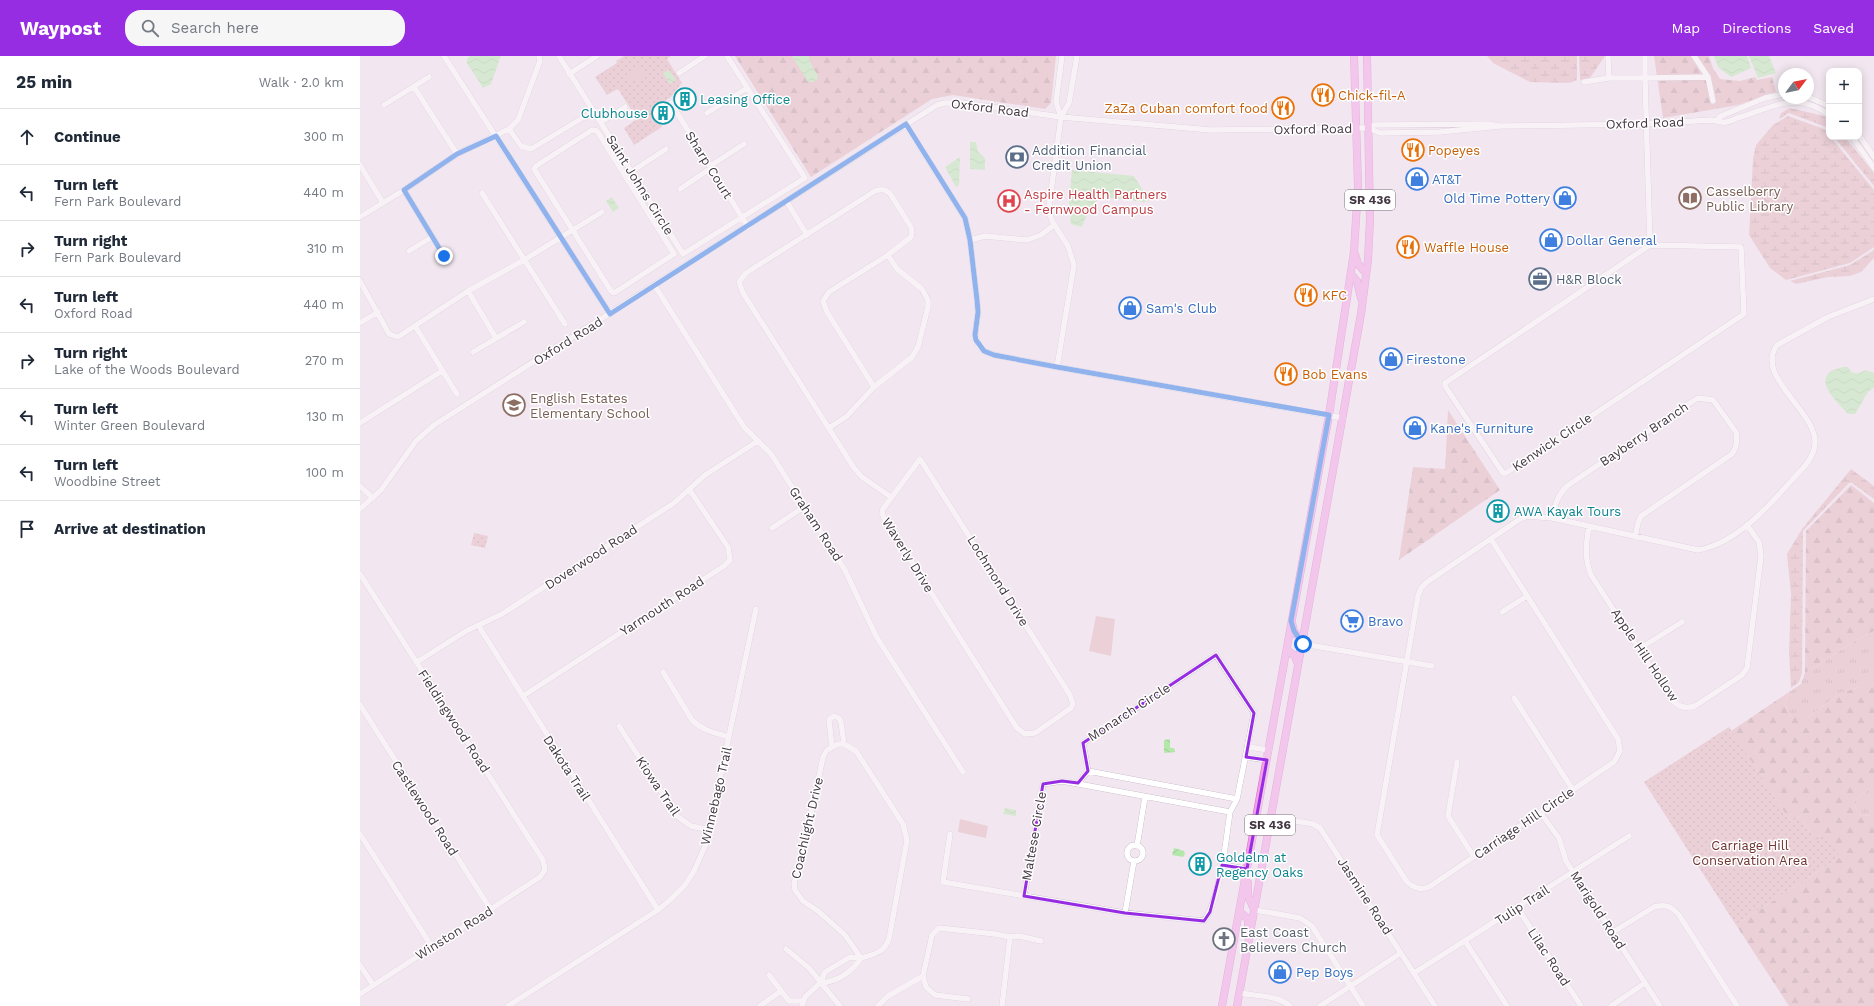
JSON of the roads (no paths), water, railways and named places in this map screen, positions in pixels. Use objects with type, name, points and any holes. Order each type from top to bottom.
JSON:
[{"type":"main road","name":"SR 436","points":[[1222,1006],[1329,415],[1354,252],[1358,186],[1354,56]]},
{"type":"main road","name":"SR 436","points":[[1237,1006],[1299,667],[1362,304],[1370,220],[1367,56]]},
{"type":"main road","points":[[1354,252],[1358,264],[1366,272]]},
{"type":"main road","points":[[1350,274],[1357,281],[1362,304]]},
{"type":"main road","points":[[1291,621],[1294,631],[1303,644]]},
{"type":"main road","points":[[1287,650],[1295,656],[1299,667]]},
{"type":"main road","points":[[1247,869],[1248,896],[1255,910]]},
{"type":"main road","points":[[1240,912],[1248,919],[1249,941]]},
{"type":"street","points":[[444,56],[610,314]]},
{"type":"street","points":[[360,217],[404,190],[457,154],[509,129],[518,120],[540,61],[539,56]]},
{"type":"street","name":"Saint Johns Circle","points":[[559,56],[689,264]]},
{"type":"street","points":[[569,74],[597,56]]},
{"type":"street","points":[[678,73],[705,56]]},
{"type":"street","points":[[727,56],[810,187]]},
{"type":"street","points":[[1061,117],[1056,102],[1062,56]]},
{"type":"street","points":[[1057,367],[1074,265],[1068,246],[1054,225],[1050,205],[1061,117],[1069,103],[1077,56]]},
{"type":"street","points":[[1608,56],[1609,78]]},
{"type":"street","points":[[1645,56],[1650,245]]},
{"type":"street","points":[[1694,56],[1708,77],[1713,101]]},
{"type":"street","points":[[384,105],[429,76]]},
{"type":"street","points":[[1584,82],[1609,78],[1708,77]]},
{"type":"street","points":[[414,87],[457,154]]},
{"type":"street","points":[[707,113],[747,88]]},
{"type":"street","name":"Oxford Road","points":[[1717,120],[1721,116],[1765,98],[1778,95]]},
{"type":"street","points":[[1814,100],[1826,105]]},
{"type":"street","name":"Oxford Road","points":[[360,509],[373,498],[389,480],[411,447],[424,432],[748,227],[928,110],[945,103],[962,103],[1061,117],[1211,130],[1368,128],[1380,133],[1440,132],[1500,126],[1647,124],[1717,120],[1722,122],[1745,116],[1771,105],[1790,102],[1812,106],[1826,113]]},
{"type":"street","name":"Sharp Court","points":[[671,103],[748,227]]},
{"type":"street","points":[[601,122],[625,107]]},
{"type":"street","points":[[509,129],[521,146],[531,149],[584,118]]},
{"type":"street","points":[[906,124],[961,210],[968,226],[978,312],[975,335],[979,346],[984,351],[994,355],[1057,367],[1343,418]]},
{"type":"street","points":[[594,130],[597,132],[674,254],[614,293],[611,291],[573,230],[534,169],[536,166],[594,130]]},
{"type":"street","points":[[1862,139],[1874,157]]},
{"type":"street","points":[[1854,140],[1874,168]]},
{"type":"street","points":[[680,189],[744,144]]},
{"type":"street","points":[[631,172],[666,149]]},
{"type":"street","points":[[360,165],[383,203]]},
{"type":"street","points":[[683,254],[805,178]]},
{"type":"street","points":[[404,190],[444,256]]},
{"type":"street","points":[[787,202],[807,235],[875,191],[884,190],[891,194],[912,232],[908,241],[829,292],[823,301],[827,312],[874,387]]},
{"type":"street","points":[[482,193],[565,324]]},
{"type":"street","points":[[360,281],[389,334],[398,337],[468,291],[524,260],[602,212]]},
{"type":"street","points":[[970,240],[985,236],[1028,240],[1041,235],[1054,225]]},
{"type":"street","name":"Waverly Drive","points":[[807,235],[746,273],[739,282],[743,293],[862,477],[891,497],[883,509],[882,513],[884,518],[1018,728],[1025,734]]},
{"type":"street","points":[[409,251],[432,238]]},
{"type":"street","name":"Kenwick Circle","points":[[1650,245],[1741,247],[1744,314],[1512,469],[1503,473],[1446,386],[1446,383],[1650,245]]},
{"type":"street","points":[[829,428],[847,416],[874,387],[916,352],[928,307],[926,294],[903,275],[888,255]]},
{"type":"street","name":"Graham Road","points":[[655,286],[744,427],[771,454],[845,570],[876,636],[962,772]]},
{"type":"street","points":[[468,291],[496,338]]},
{"type":"street","name":"Carriage Hill Circle","points":[[1490,539],[1618,739],[1620,745],[1618,757],[1614,762],[1429,887],[1418,889],[1411,886],[1407,882],[1377,835],[1408,662],[1418,596],[1421,588],[1427,582],[1490,539],[1520,519],[1528,516],[1552,518],[1698,550],[1716,545],[1747,525],[1767,509],[1805,466],[1811,458],[1815,446],[1815,438],[1808,422],[1774,372],[1771,357],[1774,349],[1783,341],[1823,320],[1874,299]]},
{"type":"street","points":[[360,323],[378,312]]},
{"type":"street","points":[[473,352],[524,322]]},
{"type":"street","points":[[415,326],[457,394]]},
{"type":"street","points":[[360,423],[442,371]]},
{"type":"street","name":"Bayberry Branch","points":[[1552,518],[1559,493],[1567,486],[1698,398],[1712,400],[1736,432],[1736,449],[1732,454],[1641,516],[1635,537]]},
{"type":"street","name":"Doverwood Road","points":[[417,662],[478,625],[502,614],[621,538],[674,503],[705,475],[758,441]]},
{"type":"street","name":"Lochmond Drive","points":[[891,497],[920,459],[1066,689],[1073,704],[1068,711],[1035,733],[1025,734]]},
{"type":"street","points":[[360,486],[373,498]]},
{"type":"street","name":"Yarmouth Road","points":[[523,696],[724,566],[730,560],[728,547],[689,489]]},
{"type":"street","points":[[772,528],[804,507]]},
{"type":"street","name":"Apple Hill Hollow","points":[[1589,526],[1585,548],[1587,565],[1591,575],[1672,700],[1682,707],[1688,708],[1695,706],[1744,672],[1749,661],[1761,556],[1759,542],[1747,525]]},
{"type":"street","name":"Fieldingwood Road","points":[[360,574],[543,860],[545,870]]},
{"type":"street","points":[[1502,612],[1527,596]]},
{"type":"street","name":"Winnebago Trail","points":[[508,1006],[658,910],[678,893],[694,871],[710,830],[756,609]]},
{"type":"street","points":[[1639,649],[1682,622]]},
{"type":"street","name":"Dakota Trail","points":[[478,625],[658,910]]},
{"type":"street","points":[[1303,644],[1432,666]]},
{"type":"street","name":"Monarch Circle","points":[[1088,770],[1083,743],[1216,655],[1254,713],[1237,799],[1230,812]]},
{"type":"street","points":[[663,672],[692,720],[698,727],[706,731],[729,737]]},
{"type":"street","points":[[1514,698],[1573,790]]},
{"type":"street","name":"Castlewood Road","points":[[360,705],[491,910]]},
{"type":"street","points":[[769,975],[789,1001],[802,1003],[820,983],[825,972],[850,957],[861,958],[877,953],[884,949],[889,939],[907,840],[903,824],[856,751],[844,744],[832,747],[828,725],[829,720],[834,716],[840,719],[844,744]]},
{"type":"street","name":"Kiowa Trail","points":[[619,726],[677,816],[691,826],[710,830]]},
{"type":"street","name":"Coachlight Drive","points":[[832,747],[827,750],[823,757],[801,861],[794,883],[795,890],[803,901],[818,911],[845,935],[861,958]]},
{"type":"street","points":[[1248,747],[1269,750]]},
{"type":"street","points":[[1246,757],[1267,760]]},
{"type":"street","points":[[1457,762],[1448,816],[1474,857]]},
{"type":"street","points":[[1078,783],[1088,770],[1237,799]]},
{"type":"street","name":"Maltese Circle","points":[[950,834],[943,882],[1024,896],[1125,913],[1204,921],[1210,912],[1222,865],[1230,812],[1078,783],[1062,781],[1043,784],[1024,896]]},
{"type":"street","points":[[1137,846],[1145,797]]},
{"type":"street","name":"Marigold Road","points":[[1540,812],[1559,838],[1564,856],[1573,872],[1660,1006]]},
{"type":"street","name":"Jasmine Road","points":[[1272,817],[1313,824],[1320,828],[1435,1006]]},
{"type":"street","points":[[360,834],[432,947]]},
{"type":"street","name":"Tulip Trail","points":[[1414,973],[1629,836]]},
{"type":"street","points":[[1137,846],[1142,849],[1143,855],[1140,860],[1134,861],[1129,858],[1128,852],[1131,847],[1137,846]]},
{"type":"street","points":[[1125,913],[1134,861]]},
{"type":"street","points":[[1222,865],[1247,869]]},
{"type":"street","name":"Winston Road","points":[[360,994],[491,910],[540,877],[545,870]]},
{"type":"street","points":[[1220,872],[1246,876]]},
{"type":"street","points":[[1613,932],[1654,906],[1668,906],[1679,915],[1737,1006]]},
{"type":"street","name":"Lilac Road","points":[[1518,907],[1581,1006]]},
{"type":"street","points":[[1255,910],[1306,920],[1312,926],[1362,1006]]},
{"type":"street","points":[[968,999],[935,995],[926,987],[923,976],[932,935],[939,928],[1010,937],[1019,936],[1041,941]]},
{"type":"street","points":[[1002,1006],[1010,937]]},
{"type":"street","points":[[1465,941],[1507,1006]]},
{"type":"street","points":[[786,949],[799,959],[840,1006]]},
{"type":"street","points":[[1320,1006],[1401,952]]},
{"type":"street","points":[[820,983],[832,982],[855,967],[861,958]]},
{"type":"street","points":[[360,965],[373,986]]},
{"type":"street","points":[[878,1006],[888,996],[923,976]]},
{"type":"street","points":[[1611,1006],[1645,983]]},
{"type":"street","points":[[760,1006],[781,991]]},
{"type":"street","points":[[1240,993],[1284,1001],[1290,1006]]},
{"type":"street","points":[[884,1006],[888,996]]},
{"type":"water","points":[[470,56],[501,56],[491,84],[483,88],[467,63],[467,59]]},
{"type":"water","points":[[792,56],[809,56],[810,62],[818,76],[817,80],[808,82]]},
{"type":"water","points":[[1714,56],[1747,56],[1751,68],[1731,77],[1718,67]]},
{"type":"water","points":[[1749,56],[1769,56],[1776,73],[1758,78]]},
{"type":"water","points":[[669,70],[676,80],[670,84],[663,73]]},
{"type":"water","points":[[970,142],[976,142],[978,152],[985,158],[985,170],[970,169]]},
{"type":"water","points":[[960,157],[959,185],[956,187],[945,167]]},
{"type":"water","points":[[1072,170],[1134,176],[1149,200],[1146,202],[1100,197],[1089,209],[1082,227],[1071,224],[1069,202]]},
{"type":"water","points":[[612,197],[619,208],[613,212],[606,201]]},
{"type":"water","points":[[1843,367],[1848,367],[1853,373],[1860,373],[1865,370],[1874,373],[1874,387],[1868,392],[1855,414],[1848,414],[1831,395],[1825,382],[1827,376],[1832,371]]},
{"type":"water","points":[[1170,739],[1170,748],[1174,748],[1175,752],[1164,753],[1164,740]]},
{"type":"water","points":[[1005,808],[1016,810],[1016,816],[1003,814]]},
{"type":"water","points":[[1174,848],[1184,851],[1185,854],[1183,857],[1172,855]]},
{"type":"place","name":"Chick-fil-A","points":[[1323,95]]},
{"type":"place","name":"Leasing Office","points":[[685,99]]},
{"type":"place","name":"ZaZa Cuban comfort food","points":[[1283,108]]},
{"type":"place","name":"Clubhouse","points":[[663,113]]},
{"type":"place","name":"Popeyes","points":[[1413,150]]},
{"type":"place","name":"Addition Financial Credit Union","points":[[1017,157]]},
{"type":"place","name":"AT&T","points":[[1417,179]]},
{"type":"place","name":"Old Time Pottery","points":[[1565,198]]},
{"type":"place","name":"Casselberry Public Library","points":[[1690,198]]},
{"type":"place","name":"Aspire Health Partners - Fernwood Campus","points":[[1009,201]]},
{"type":"place","name":"Dollar General","points":[[1551,240]]},
{"type":"place","name":"Waffle House","points":[[1408,247]]},
{"type":"place","name":"H&R Block","points":[[1540,279]]},
{"type":"place","name":"KFC","points":[[1306,295]]},
{"type":"place","name":"Sam's Club","points":[[1130,308]]},
{"type":"place","name":"Firestone","points":[[1391,359]]},
{"type":"place","name":"Bob Evans","points":[[1286,374]]},
{"type":"place","name":"English Estates Elementary School","points":[[514,405]]},
{"type":"place","name":"Kane's Furniture","points":[[1415,428]]},
{"type":"place","name":"AWA Kayak Tours","points":[[1498,511]]},
{"type":"place","name":"Bravo","points":[[1352,621]]},
{"type":"place","name":"Goldelm at Regency Oaks","points":[[1200,864]]},
{"type":"place","name":"East Coast Believers Church","points":[[1224,939]]},
{"type":"place","name":"Pep Boys","points":[[1280,972]]},
{"type":"park label","name":"Carriage Hill Conservation Area","points":[[1750,852]]}]
